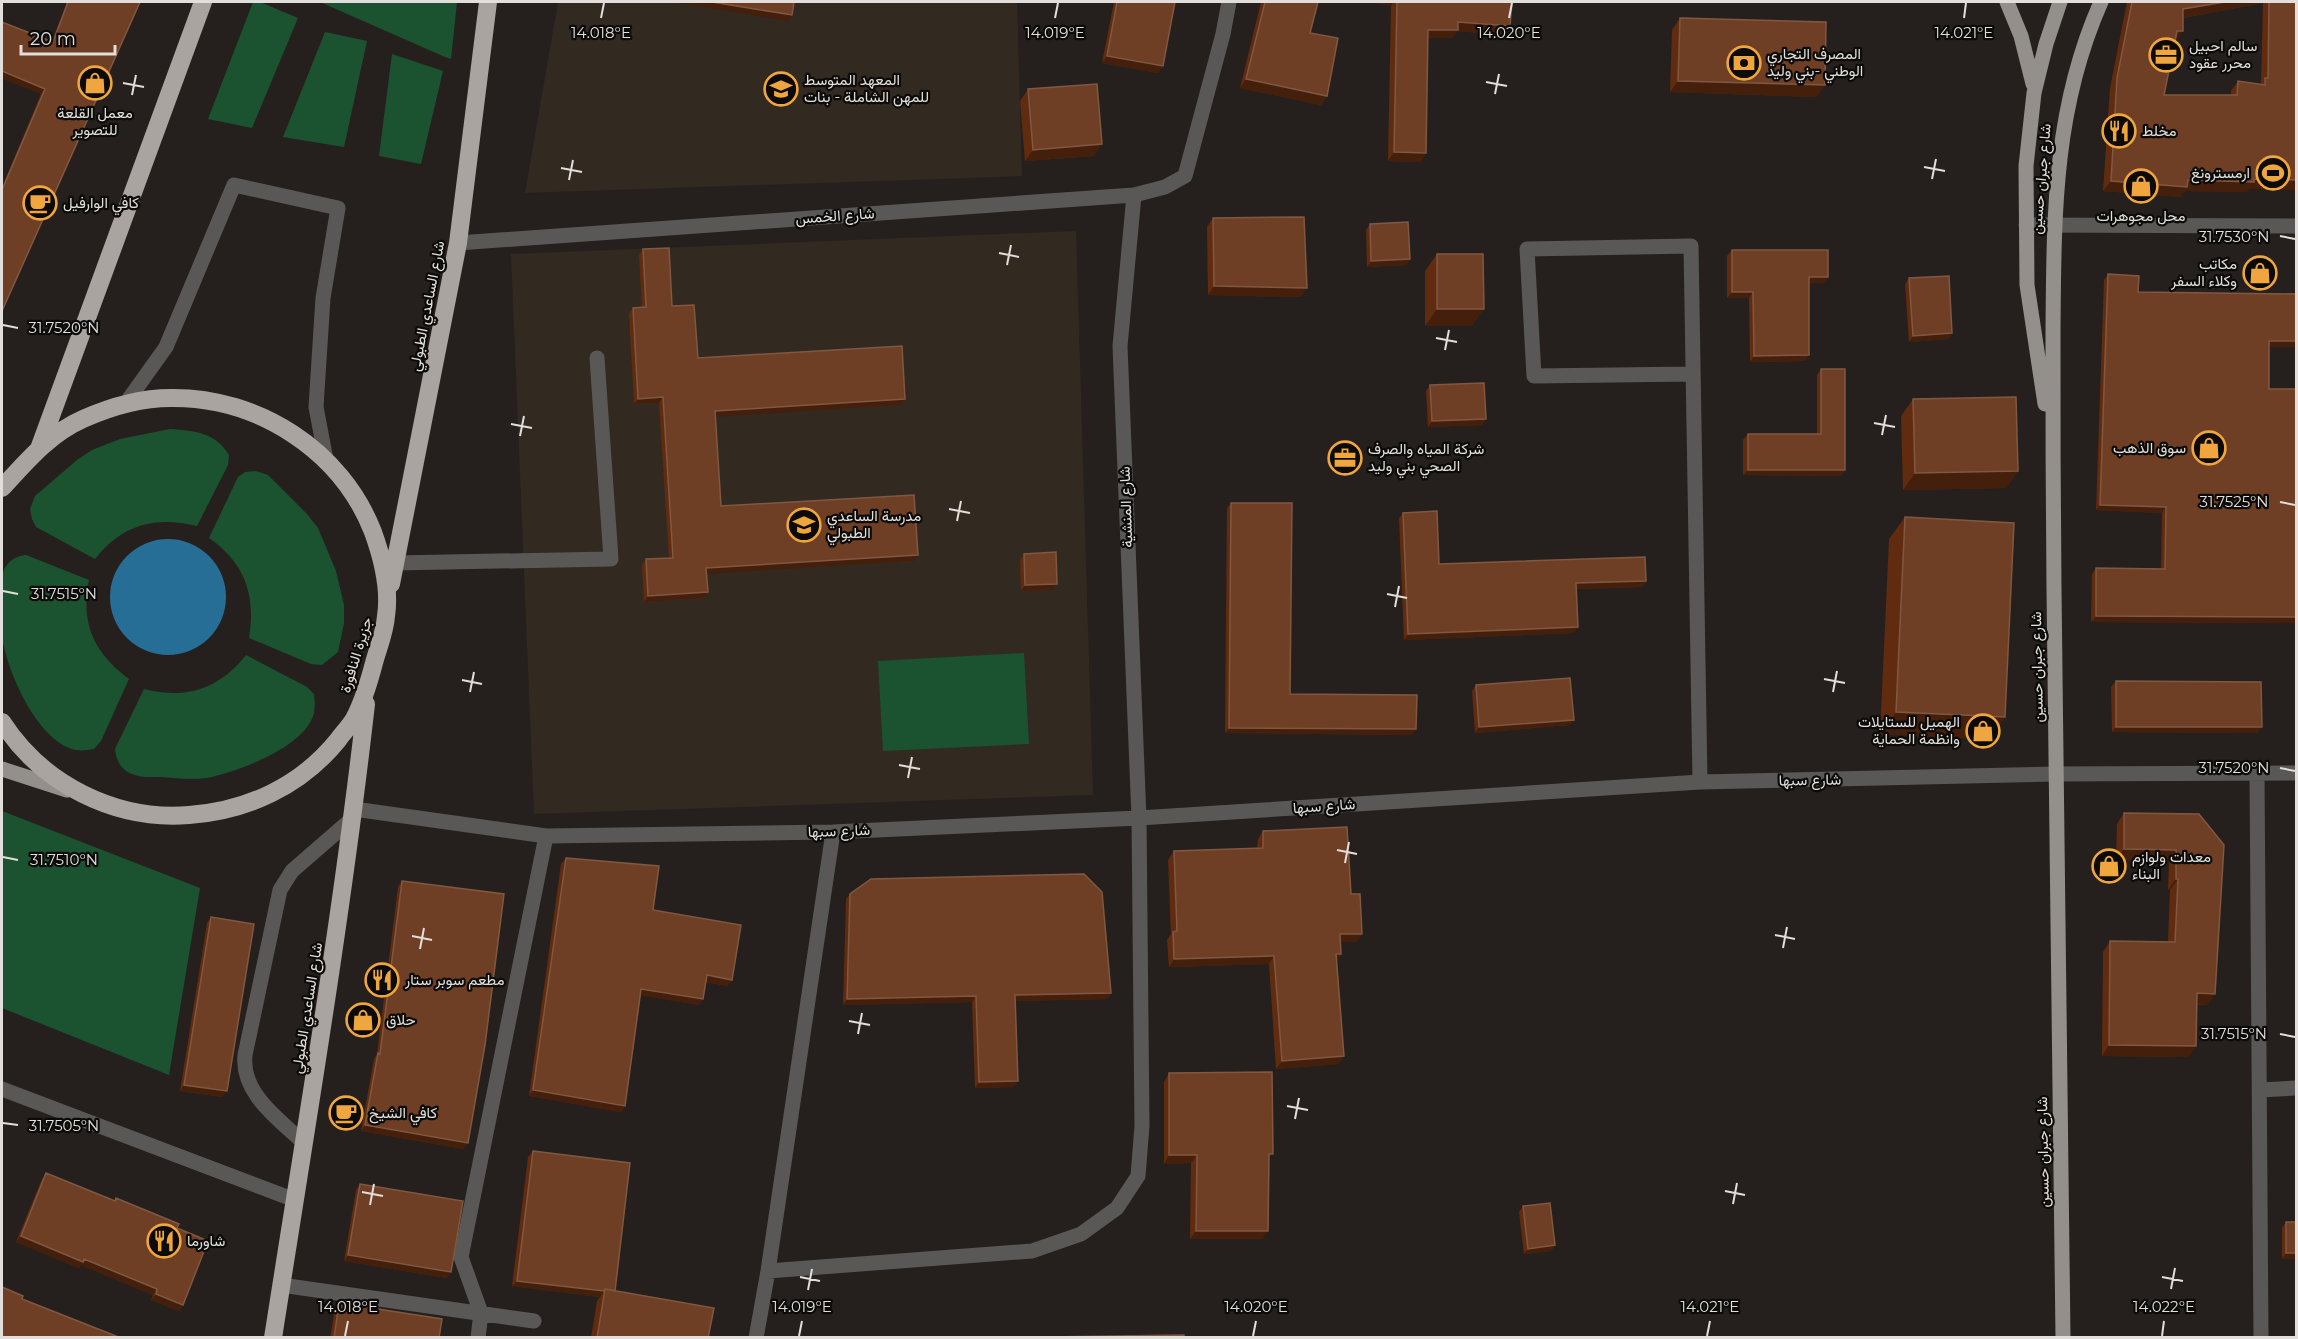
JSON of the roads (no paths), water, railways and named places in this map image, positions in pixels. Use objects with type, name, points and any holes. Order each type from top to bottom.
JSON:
[{"type":"highway","points":[[40,446],[203,2]]},
{"type":"highway","name":"شارع الساعدي الطبولي","points":[[387,616],[394,563],[458,243],[488,2]]},
{"type":"highway","name":"جزيرة النافورة","points":[[2,488],[40,446],[81,420],[126,404],[169,397],[212,400],[254,412],[292,432],[326,460],[353,493],[373,532],[384,573],[387,616],[368,683],[354,720],[327,754],[293,782],[254,802],[212,813],[169,817],[125,810],[84,795],[46,772],[13,740],[2,722]]},
{"type":"highway","name":"شارع الساعدي الطبولي","points":[[273,1338],[354,813],[368,683]]},
{"type":"main road","points":[[2007,2],[2021,36],[2034,93]]},
{"type":"main road","points":[[2053,448],[2026,285],[2026,166],[2034,93],[2046,44],[2060,2]]},
{"type":"main road","name":"شارع جبران حسين","points":[[2063,1338],[2053,448],[2054,225],[2065,111],[2093,19],[2101,2]]},
{"type":"main road","points":[[2,769],[84,795]]},
{"type":"street","name":"شارع الخمس","points":[[458,243],[1134,195],[1165,187],[1185,176],[1223,34],[1229,2]]},
{"type":"street","points":[[126,404],[166,347],[234,185],[338,208],[323,298],[315,407],[326,460]]},
{"type":"street","name":"شارع المنشية","points":[[768,1271],[1032,1251],[1081,1234],[1117,1208],[1138,1176],[1142,1126],[1139,818],[1120,346],[1134,195]]},
{"type":"street","points":[[2026,225],[2296,226]]},
{"type":"street","points":[[1693,374],[1534,376],[1527,249],[1691,246],[1700,782]]},
{"type":"street","points":[[394,563],[611,559],[597,358]]},
{"type":"street","points":[[2257,773],[2261,1338]]},
{"type":"street","name":"شارع سبها","points":[[354,813],[546,836],[833,832],[1139,818],[1700,782],[2056,774],[2296,773]]},
{"type":"street","points":[[304,1143],[256,1096],[245,1077],[245,1055],[280,890],[292,871],[354,813]]},
{"type":"street","points":[[756,1338],[833,832]]},
{"type":"street","points":[[478,1338],[481,1313],[461,1257],[546,836]]},
{"type":"street","points":[[2260,1090],[2296,1088]]},
{"type":"street","points":[[2,1089],[295,1200]]},
{"type":"street","points":[[281,1285],[534,1321]]},
{"type":"water","points":[[168,539],[190,543],[209,556],[222,575],[226,597],[222,619],[209,638],[190,651],[168,655],[146,651],[127,638],[114,619],[110,597],[114,575],[127,556],[146,543]]},
{"type":"place","name":"سالم احبيل محرر عقود","points":[[2166,55]]},
{"type":"place","name":"المصرف التجاري الوطني -بني وليد","points":[[1744,63]]},
{"type":"place","name":"معمل القلعة للتصوير","points":[[95,83]]},
{"type":"place","name":"المعهد المتوسط للمهن الشاملة - بنات","points":[[781,89]]},
{"type":"place","name":"مخلط","points":[[2119,131]]},
{"type":"place","name":"ارمسترونغ","points":[[2273,173]]},
{"type":"place","name":"محل مجوهرات","points":[[2141,186]]},
{"type":"place","name":"كافي الوارفيل","points":[[40,203]]},
{"type":"place","name":"مكاتب وكلاء السفر","points":[[2260,273]]},
{"type":"place","name":"سوق الذهب","points":[[2209,448]]},
{"type":"place","name":"شركة المياه والصرف الصحي بني وليد","points":[[1345,458]]},
{"type":"place","name":"مدرسة الساعدي الطبولي","points":[[804,525]]},
{"type":"place","name":"الهميل للستايلات وانظمة الحماية","points":[[1983,731]]},
{"type":"place","name":"معدات ولوازم البناء","points":[[2109,866]]},
{"type":"place","name":"مطعم سوبر ستار","points":[[382,980]]},
{"type":"place","name":"حلاق","points":[[363,1020]]},
{"type":"place","name":"كافي الشيخ","points":[[346,1113]]},
{"type":"place","name":"شاورما","points":[[164,1241]]}]
